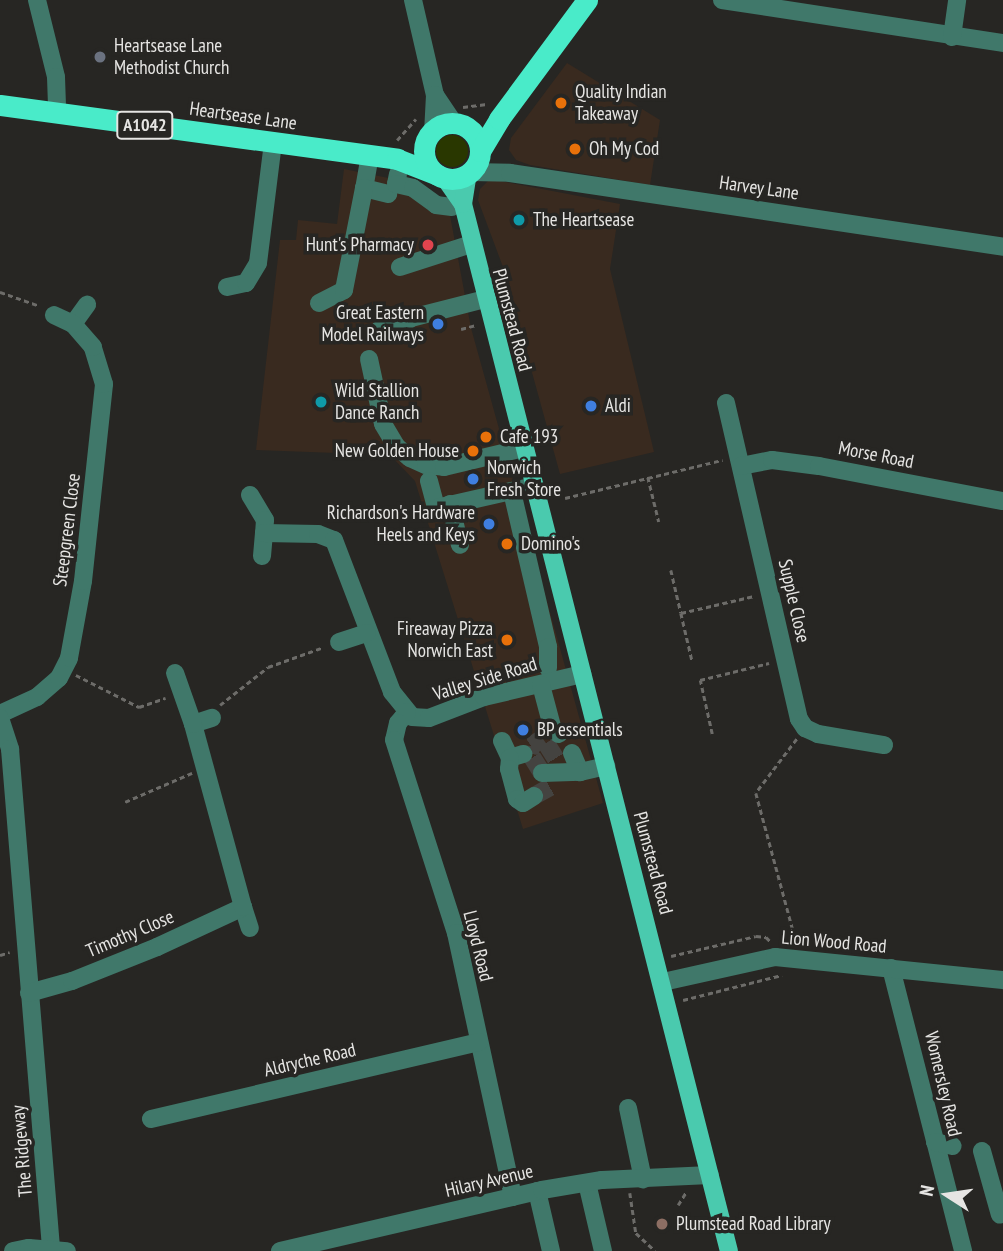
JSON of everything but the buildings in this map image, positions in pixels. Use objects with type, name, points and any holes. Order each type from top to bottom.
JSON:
[{"type":"highway","points":[[427,128],[425,154],[432,169],[441,176],[475,163],[493,112],[587,0]]},
{"type":"highway","name":"Heartsease Lane","points":[[0,105],[397,158],[441,176]]},
{"type":"highway","points":[[397,158],[427,128],[458,118],[493,112]]},
{"type":"highway","points":[[458,118],[475,135],[475,163]]},
{"type":"main road","name":"Plumstead Road","points":[[457,206],[475,163]]},
{"type":"main road","name":"Plumstead Road","points":[[441,176],[457,206],[471,244],[663,982],[729,1251]]},
{"type":"street","points":[[37,0],[56,77],[57,113]]},
{"type":"street","points":[[413,0],[435,95],[427,128]]},
{"type":"street","points":[[722,0],[1003,43]]},
{"type":"street","points":[[952,37],[957,0]]},
{"type":"street","points":[[435,95],[458,118]]},
{"type":"street","points":[[227,287],[246,283],[258,263],[273,143]]},
{"type":"street","points":[[319,303],[344,290],[370,155]]},
{"type":"street","points":[[397,158],[396,184],[413,188],[436,205],[457,206]]},
{"type":"street","name":"Harvey Lane","points":[[475,163],[510,173],[1003,247]]},
{"type":"street","points":[[364,188],[388,194]]},
{"type":"street","points":[[400,267],[471,244]]},
{"type":"street","points":[[379,330],[403,324],[411,318],[485,299]]},
{"type":"street","points":[[73,324],[87,305]]},
{"type":"street","name":"Steepgreen Close","points":[[54,315],[73,324],[93,347],[104,384],[83,580],[65,669]]},
{"type":"street","points":[[369,359],[383,424],[396,446],[410,458],[426,465],[444,467],[524,448]]},
{"type":"street","name":"Supple Close","points":[[726,403],[799,719],[805,728]]},
{"type":"street","name":"Morse Road","points":[[740,461],[772,460],[819,466],[1003,501]]},
{"type":"street","points":[[429,481],[436,508],[514,493],[535,486]]},
{"type":"street","points":[[514,493],[548,647],[545,677],[550,736]]},
{"type":"street","points":[[250,495],[265,520],[262,556]]},
{"type":"street","points":[[450,504],[460,545]]},
{"type":"street","points":[[264,533],[318,534],[334,540],[391,692],[407,712]]},
{"type":"street","points":[[339,642],[367,633]]},
{"type":"street","points":[[0,716],[50,689],[65,669]]},
{"type":"street","points":[[175,673],[193,724],[250,928]]},
{"type":"street","name":"Valley Side Road","points":[[407,712],[412,717],[429,718],[545,677],[582,674]]},
{"type":"street","name":"Lloyd Road","points":[[407,712],[398,723],[394,740],[456,933],[513,1197]]},
{"type":"street","name":"The Ridgeway","points":[[0,716],[10,748],[29,993],[59,1250]]},
{"type":"street","points":[[193,724],[212,718]]},
{"type":"street","points":[[805,728],[818,734],[884,745]]},
{"type":"street","points":[[502,741],[517,756],[509,769],[517,799],[523,803],[534,796]]},
{"type":"street","points":[[580,772],[558,766],[580,772],[606,766]]},
{"type":"street","name":"Timothy Close","points":[[29,993],[72,981],[157,947],[243,906]]},
{"type":"street","name":"Lion Wood Road","points":[[663,982],[757,959],[791,954],[1003,980]]},
{"type":"street","name":"Womersley Road","points":[[891,968],[935,1142],[968,1247]]},
{"type":"street","name":"Aldryche Road","points":[[151,1119],[479,1042]]},
{"type":"street","points":[[628,1108],[636,1179]]},
{"type":"street","points":[[935,1142],[953,1146]]},
{"type":"street","points":[[982,1151],[1000,1215]]},
{"type":"street","name":"Hilary Avenue","points":[[287,1250],[537,1191],[587,1183],[710,1175]]},
{"type":"street","points":[[587,1183],[603,1251]]},
{"type":"street","points":[[537,1191],[551,1251]]},
{"type":"street","points":[[13,1251],[59,1250]]},
{"type":"path","points":[[458,118],[466,108],[493,112]]},
{"type":"path","points":[[397,158],[427,128]]},
{"type":"path","points":[[0,292],[51,310],[54,315]]},
{"type":"path","points":[[461,329],[476,325]]},
{"type":"path","points":[[565,498],[648,477],[740,461]]},
{"type":"path","points":[[648,477],[659,522]]},
{"type":"path","points":[[671,570],[692,660]]},
{"type":"path","points":[[681,613],[771,592]]},
{"type":"path","points":[[212,718],[228,696],[229,698],[268,667],[339,642]]},
{"type":"path","points":[[712,734],[700,680],[785,659]]},
{"type":"path","points":[[65,669],[139,707],[183,695]]},
{"type":"path","points":[[791,954],[798,949],[756,793],[805,728]]},
{"type":"path","points":[[125,802],[204,767]]},
{"type":"path","points":[[657,960],[756,936],[766,937],[791,954]]},
{"type":"path","points":[[668,1004],[785,974],[790,969],[791,954]]},
{"type":"path","points":[[636,1179],[636,1233],[655,1251]]},
{"type":"shaded area","points":[[567,63],[660,120],[650,185],[530,165],[516,160],[509,150],[511,138]]},
{"type":"shaded area","points":[[344,169],[423,185],[449,210],[471,328],[603,803],[523,829],[415,481],[390,455],[256,450],[280,240],[296,240],[298,220],[337,224]]},
{"type":"shaded area","points":[[490,179],[620,204],[610,269],[654,452],[560,474],[503,267],[478,200],[480,189]]},
{"type":"green space","points":[[452,135],[463,140],[468,151],[463,162],[452,167],[441,162],[436,151],[441,140]]},
{"type":"tunnel","points":[[542,773],[530,754],[531,746],[543,738]]},
{"type":"tunnel","points":[[546,743],[558,762]]},
{"type":"tunnel","points":[[534,796],[557,783]]},
{"type":"place","name":"Heartsease Lane Methodist Church","points":[[100,57]]},
{"type":"place","name":"Quality Indian Takeaway","points":[[561,103]]},
{"type":"place","name":"Oh My Cod","points":[[575,149]]},
{"type":"place","name":"The Heartsease","points":[[519,220]]},
{"type":"place","name":"Hunt's Pharmacy","points":[[428,245]]},
{"type":"place","name":"Great Eastern Model Railways","points":[[438,324]]},
{"type":"place","name":"Wild Stallion Dance Ranch","points":[[321,402]]},
{"type":"place","name":"Aldi","points":[[591,406]]},
{"type":"place","name":"Cafe 193","points":[[486,437]]},
{"type":"place","name":"New Golden House","points":[[473,451]]},
{"type":"place","name":"Norwich Fresh Store","points":[[473,479]]},
{"type":"place","name":"Richardson's Hardware Heels and Keys","points":[[489,524]]},
{"type":"place","name":"Domino's","points":[[507,544]]},
{"type":"place","name":"Fireaway Pizza Norwich East","points":[[507,640]]},
{"type":"place","name":"BP essentials","points":[[523,730]]},
{"type":"place","name":"Plumstead Road Library","points":[[662,1224]]}]
